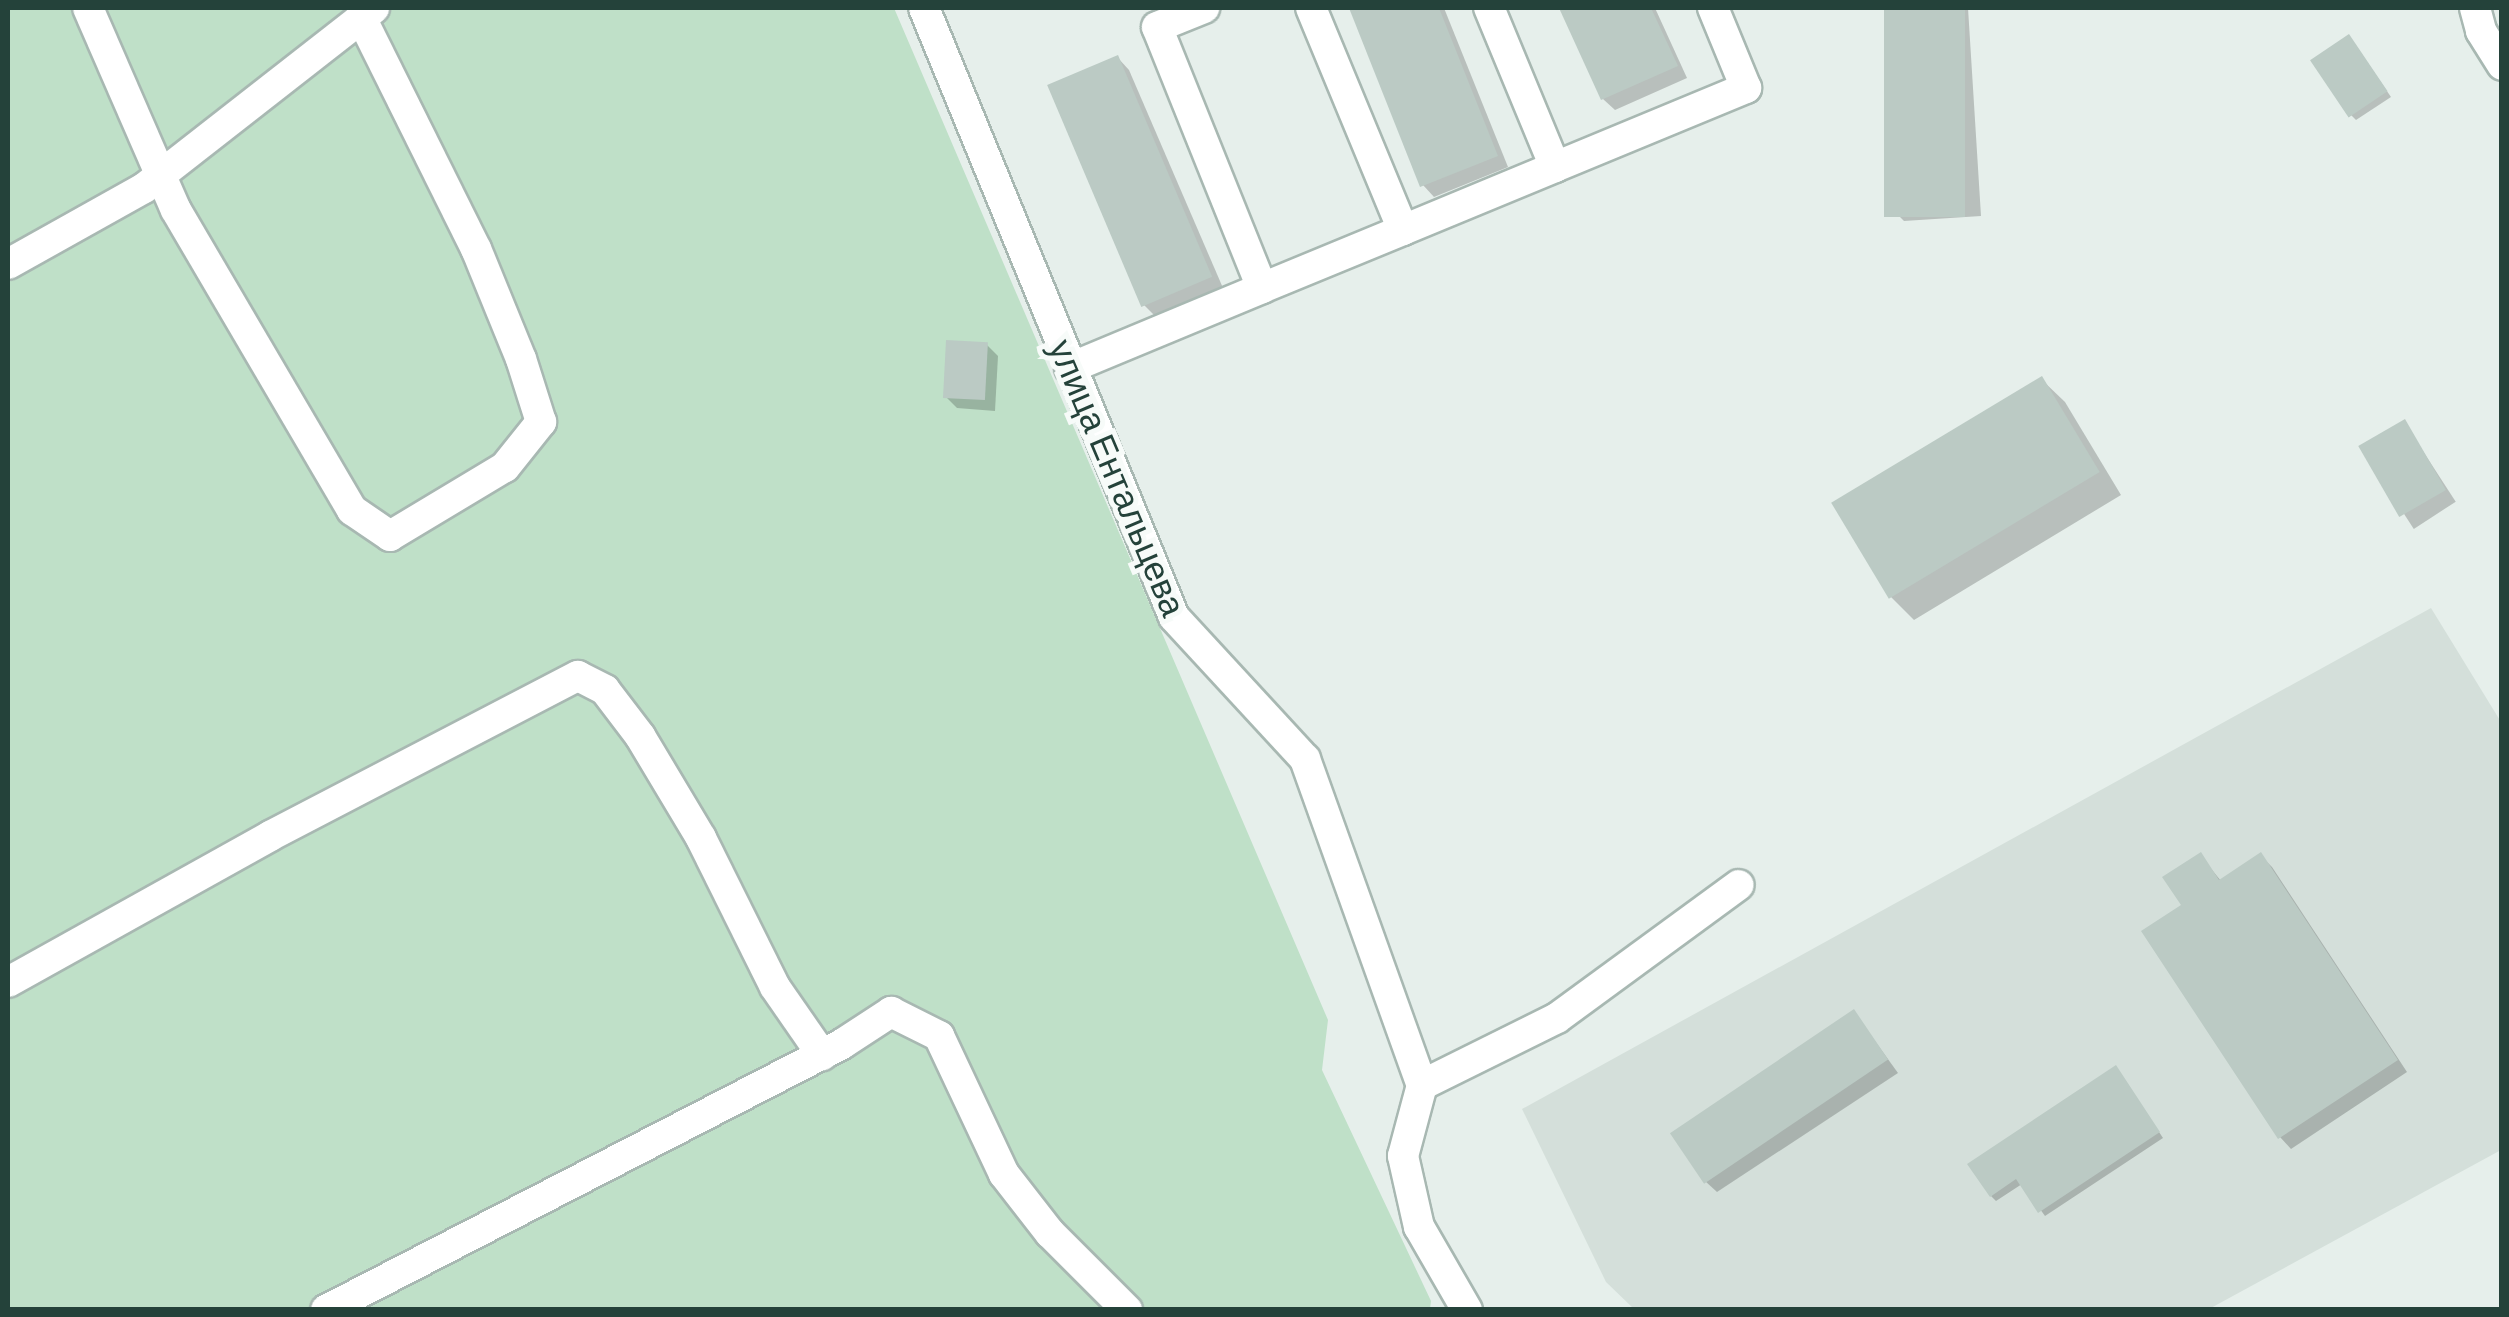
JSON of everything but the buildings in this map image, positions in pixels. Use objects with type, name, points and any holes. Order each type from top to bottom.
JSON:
[{"type":"street","points":[[8,264],[162,175],[368,12],[476,249],[521,359],[541,422],[505,466],[390,536],[352,510],[176,210],[162,175],[88,8]]},
{"type":"street","name":"улица Ентальцева","points":[[924,8],[1174,617],[1305,759],[1422,1085]]},
{"type":"street","points":[[1204,8],[1164,17],[1262,288]]},
{"type":"street","points":[[1311,8],[1403,230]]},
{"type":"street","points":[[1489,8],[1555,167]]},
{"type":"street","points":[[1070,368],[1746,88],[1713,8]]},
{"type":"street","points":[[2475,8],[2481,31],[2502,65]]},
{"type":"street","points":[[8,982],[270,836],[578,676],[605,690],[640,736],[701,838],[775,987],[822,1054]]},
{"type":"street","points":[[1467,1310],[1419,1227],[1404,1156],[1422,1085],[1557,1018],[1739,885]]},
{"type":"street","points":[[326,1310],[822,1054],[891,1012],[938,1036],[1004,1174],[1050,1232],[1127,1310]]},
{"type":"shaded area","points":[[2431,608],[2501,722],[2501,1150],[2209,1309],[1634,1309],[1606,1282],[1522,1109]]},
{"type":"green space","points":[[8,8],[894,8],[1328,1020],[1322,1070],[1431,1301],[1430,1309],[8,1310]]}]
